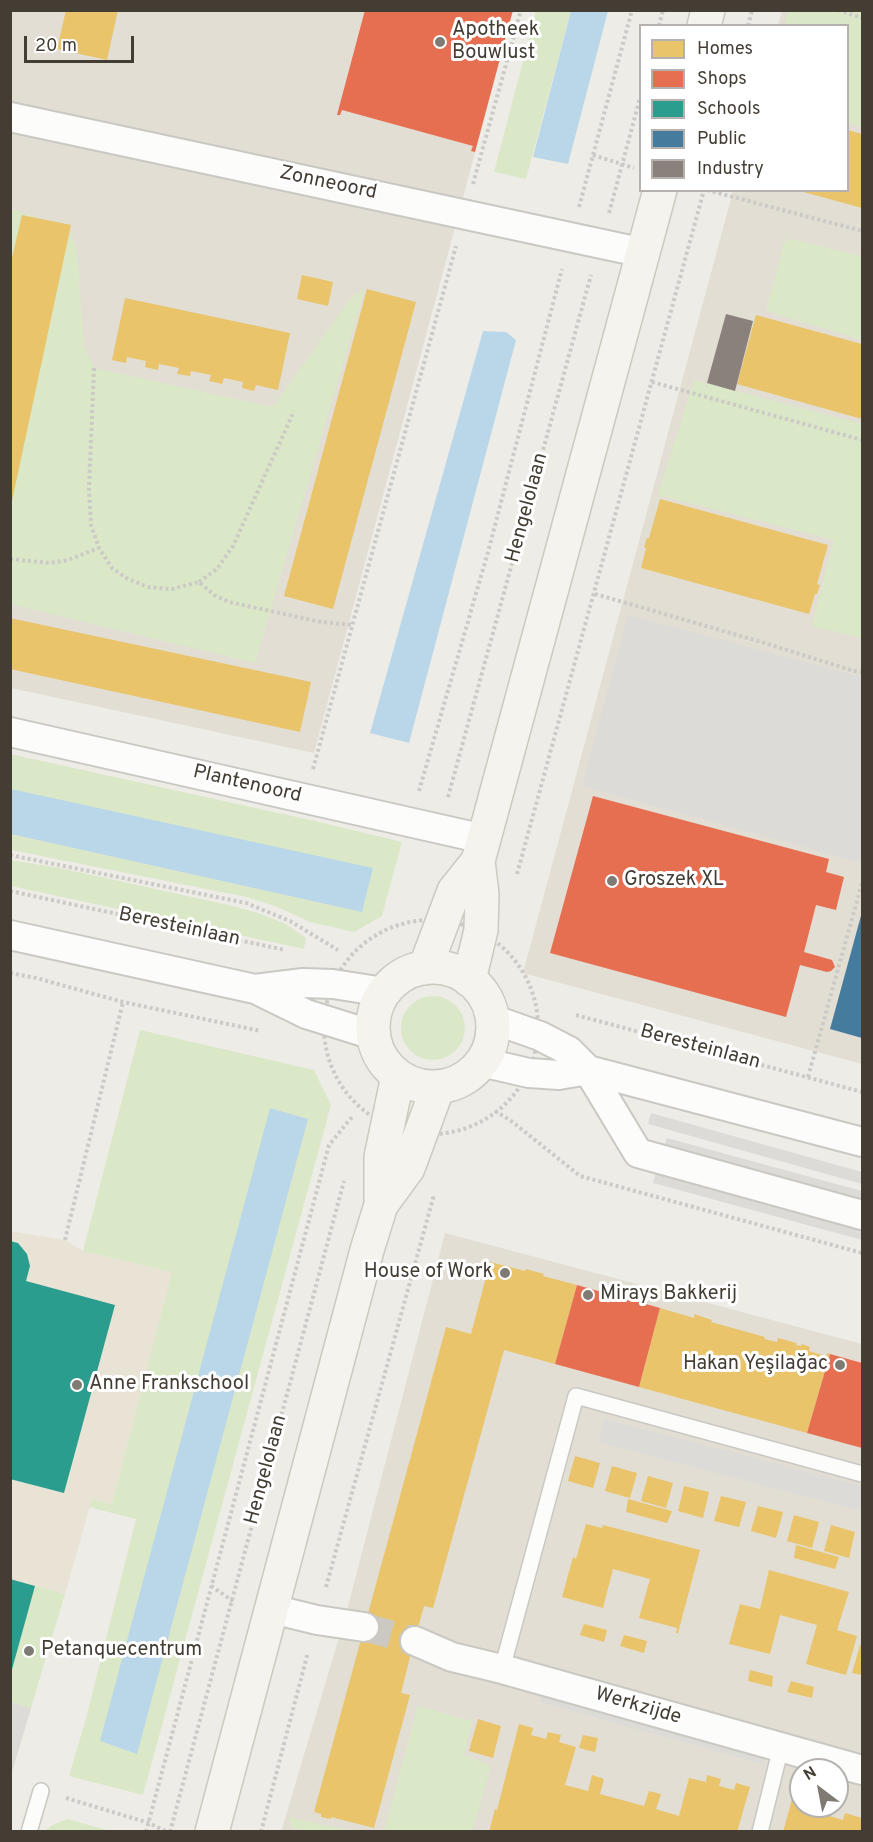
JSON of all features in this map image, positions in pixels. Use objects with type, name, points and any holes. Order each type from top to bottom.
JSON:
[{"type":"street","name":"Zonneoord","points":[[10,117],[644,253]]},
{"type":"street","points":[[469,980],[481,930],[481,850],[659,192]]},
{"type":"street","name":"Plantenoord","points":[[10,732],[440,828],[481,850]]},
{"type":"street","points":[[425,968],[454,891],[481,850]]},
{"type":"street","points":[[10,935],[255,989],[290,1007],[319,1033],[374,1035]]},
{"type":"street","points":[[425,968],[448,969],[469,980],[482,993],[492,1018],[491,1041],[481,1062],[462,1079],[438,1087],[424,1086],[398,1076],[390,1070],[379,1054],[374,1035],[375,1012],[384,992],[402,976],[413,970],[425,968]]},
{"type":"street","points":[[255,989],[303,983],[336,970],[384,992]]},
{"type":"street","points":[[492,1018],[540,1036],[569,1051],[588,1070],[638,1153],[862,1215]]},
{"type":"street","points":[[481,1062],[529,1072],[559,1075],[588,1070],[862,1142]]},
{"type":"street","name":"Hengelolaan","points":[[212,1832],[367,1250],[381,1205],[381,1157],[374,1121],[398,1076]]},
{"type":"street","name":"Hengelolaan","points":[[381,1205],[408,1168],[440,1138],[438,1087]]},
{"type":"street","points":[[272,1609],[317,1620],[364,1627]]},
{"type":"street","name":"Werkzijde","points":[[415,1641],[452,1657],[862,1770]]},
{"type":"lane","points":[[502,1669],[576,1396],[862,1474]]},
{"type":"lane","points":[[760,1832],[781,1747]]},
{"type":"lane","points":[[29,1832],[41,1791]]},
{"type":"path","points":[[305,798],[521,10]]},
{"type":"path","points":[[410,821],[488,552],[632,10]]},
{"type":"path","points":[[838,10],[862,18]]},
{"type":"path","name":"Hengelolaan","points":[[440,828],[639,102]]},
{"type":"path","points":[[593,156],[639,170]]},
{"type":"path","points":[[516,880],[705,192]]},
{"type":"path","points":[[714,192],[862,231]]},
{"type":"path","points":[[94,368],[89,488],[91,525],[99,548],[112,567],[128,579],[148,587],[172,588],[199,582],[218,569],[233,546],[294,411]]},
{"type":"path","points":[[652,382],[862,440]]},
{"type":"path","points":[[10,559],[50,563],[68,560],[99,548]]},
{"type":"path","points":[[199,582],[214,595],[230,602],[321,622],[352,625]]},
{"type":"path","points":[[595,594],[862,672]]},
{"type":"path","points":[[10,855],[246,903],[290,921],[339,951]]},
{"type":"path","points":[[807,1077],[862,883]]},
{"type":"path","name":"Beresteinlaan","points":[[10,891],[287,951]]},
{"type":"path","points":[[360,1107],[378,1123],[374,1121],[360,1107],[332,1063],[319,1033],[336,970],[348,957],[415,918],[432,916],[462,921],[481,930],[502,945],[522,974],[538,1004],[541,1025],[529,1072],[517,1091],[495,1111],[440,1138],[374,1121]]},
{"type":"path","points":[[336,970],[348,957]]},
{"type":"path","points":[[10,973],[123,1002],[272,1034]]},
{"type":"path","points":[[65,1240],[123,1002]]},
{"type":"path","points":[[538,1004],[545,1007]]},
{"type":"path","name":"Beresteinlaan","points":[[568,1013],[862,1092]]},
{"type":"path","points":[[319,1033],[322,1035],[326,1050]]},
{"type":"path","points":[[146,1832],[330,1145],[360,1107]]},
{"type":"path","name":"Hengelolaan","points":[[169,1832],[346,1174]]},
{"type":"path","points":[[261,1832],[436,1189]]},
{"type":"path","points":[[211,1586],[232,1601]]},
{"type":"path","points":[[41,1791],[149,1822],[169,1832]]},
{"type":"shaded area","points":[[11,11],[513,11],[314,753],[11,688]]},
{"type":"shaded area","points":[[782,11],[862,11],[862,1064],[523,973],[733,192],[849,192],[849,24],[778,24]]},
{"type":"shaded area","points":[[628,615],[862,677],[862,863],[582,786]]},
{"type":"shaded area","points":[[651,1113],[862,1172],[862,1184],[648,1124]]},
{"type":"shaded area","points":[[667,1138],[862,1191],[862,1203],[663,1149]]},
{"type":"shaded area","points":[[656,1172],[862,1228],[862,1240],[653,1183]]},
{"type":"shaded area","name":"Anne Frankschool","points":[[10,1231],[65,1240],[83,1251],[173,1272],[112,1504],[92,1499],[65,1594],[11,1579]]},
{"type":"shaded area","points":[[445,1233],[862,1344],[862,1831],[281,1832],[346,1614]]},
{"type":"shaded area","points":[[604,1419],[862,1486],[862,1511],[598,1442]]},
{"type":"shaded area","points":[[542,1694],[764,1757],[763,1764],[540,1702]]},
{"type":"shaded area","points":[[10,1702],[31,1708],[11,1775]]},
{"type":"green space","points":[[536,11],[571,11],[526,179],[494,172]]},
{"type":"green space","points":[[788,11],[862,11],[862,127],[849,123],[849,24],[785,24]]},
{"type":"green space","points":[[10,208],[57,225],[72,235],[77,251],[84,345],[94,368],[273,407],[350,299],[365,288],[255,663],[11,604]]},
{"type":"green space","points":[[791,239],[862,256],[862,340],[766,311],[784,242]]},
{"type":"green space","points":[[694,380],[862,424],[862,638],[812,626],[834,540],[658,495]]},
{"type":"green space","points":[[10,754],[402,842],[382,916],[354,932],[310,922],[275,906],[246,897],[11,850]]},
{"type":"green space","points":[[10,860],[60,868],[258,913],[284,923],[306,938],[304,949],[11,886]]},
{"type":"green space","points":[[427,996],[439,996],[456,1005],[463,1016],[465,1028],[463,1040],[456,1051],[439,1060],[427,1060],[415,1055],[406,1046],[401,1034],[401,1022],[406,1010],[415,1001]]},
{"type":"green space","points":[[140,1030],[314,1070],[331,1105],[143,1795],[69,1776],[85,1722],[136,1519],[89,1507],[92,1499],[112,1504],[172,1272],[83,1251]]},
{"type":"green space","name":"Petanquecentrum","points":[[11,1579],[65,1594],[11,1775]]},
{"type":"green space","points":[[418,1706],[472,1721],[464,1755],[491,1766],[472,1831],[384,1831]]},
{"type":"green space","points":[[290,1817],[350,1831],[305,1831],[290,1827]]},
{"type":"green space","points":[[67,1819],[111,1831],[45,1831],[52,1825]]},
{"type":"water","points":[[571,11],[608,11],[568,164],[533,157]]},
{"type":"water","points":[[483,331],[506,332],[516,340],[409,743],[370,733]]},
{"type":"water","points":[[11,789],[373,868],[362,912],[11,834]]},
{"type":"water","points":[[270,1108],[308,1119],[137,1754],[100,1741]]},
{"type":"building: Homes","points":[[66,10],[118,10],[107,60],[57,49]]},
{"type":"building: Homes","points":[[849,130],[862,134],[862,208],[804,192],[849,192]]},
{"type":"building: Homes","points":[[22,215],[71,225],[12,501],[10,266]]},
{"type":"building: Homes","points":[[302,275],[333,282],[328,306],[297,299]]},
{"type":"building: Homes","points":[[367,289],[416,302],[333,609],[284,596]]},
{"type":"building: Homes","points":[[125,298],[290,333],[278,390],[256,385],[254,391],[242,388],[243,382],[224,378],[222,384],[209,381],[211,375],[191,371],[190,376],[177,374],[179,368],[159,364],[158,370],[145,367],[146,361],[127,357],[126,363],[112,360]]},
{"type":"building: Homes","points":[[756,315],[862,344],[862,419],[737,384]]},
{"type":"building: Homes","points":[[660,499],[828,545],[817,584],[820,585],[809,614],[641,568],[646,548],[644,547],[649,538]]},
{"type":"building: Homes","points":[[10,618],[311,682],[300,732],[10,669]]},
{"type":"building: Homes","points":[[490,1262],[525,1271],[526,1269],[577,1285],[555,1364],[504,1350],[433,1608],[424,1606],[412,1649],[401,1693],[410,1695],[374,1828],[331,1817],[331,1819],[321,1817],[321,1814],[314,1812],[446,1327],[471,1334]]},
{"type":"building: Homes","points":[[660,1308],[694,1318],[694,1314],[712,1320],[711,1322],[765,1337],[764,1339],[777,1342],[778,1338],[797,1343],[796,1345],[801,1346],[802,1344],[810,1347],[809,1351],[826,1356],[827,1353],[830,1354],[807,1433],[639,1387]]},
{"type":"building: Homes","points":[[575,1456],[600,1463],[593,1488],[568,1481]]},
{"type":"building: Homes","points":[[612,1466],[637,1473],[630,1498],[605,1491]]},
{"type":"building: Homes","points":[[648,1476],[673,1483],[666,1508],[641,1501]]},
{"type":"building: Homes","points":[[684,1486],[709,1492],[703,1518],[678,1511]]},
{"type":"building: Homes","points":[[721,1496],[746,1502],[739,1527],[714,1521]]},
{"type":"building: Homes","points":[[628,1499],[672,1511],[667,1523],[626,1512]]},
{"type":"building: Homes","points":[[758,1506],[783,1512],[776,1538],[751,1531]]},
{"type":"building: Homes","points":[[794,1515],[819,1522],[812,1548],[787,1541]]},
{"type":"building: Homes","points":[[586,1524],[602,1528],[603,1525],[700,1550],[678,1633],[676,1633],[677,1628],[639,1618],[650,1579],[613,1569],[603,1608],[562,1597],[573,1557],[576,1559]]},
{"type":"building: Homes","points":[[831,1525],[855,1532],[849,1558],[824,1551]]},
{"type":"building: Homes","points":[[796,1545],[839,1557],[835,1569],[794,1558]]},
{"type":"building: Homes","points":[[769,1570],[849,1592],[837,1630],[857,1636],[846,1675],[806,1664],[817,1625],[780,1615],[770,1654],[729,1644],[740,1604],[760,1609]]},
{"type":"building: Homes","points":[[584,1624],[607,1630],[604,1642],[580,1635]]},
{"type":"building: Homes","points":[[624,1635],[647,1641],[644,1653],[620,1646]]},
{"type":"building: Homes","points":[[860,1645],[862,1646],[862,1675],[852,1673]]},
{"type":"building: Homes","points":[[750,1670],[773,1676],[772,1687],[748,1681]]},
{"type":"building: Homes","points":[[791,1681],[814,1687],[812,1698],[787,1692]]},
{"type":"building: Homes","points":[[478,1719],[501,1726],[493,1758],[469,1751]]},
{"type":"building: Homes","points":[[519,1724],[533,1728],[531,1735],[546,1739],[548,1732],[561,1735],[559,1742],[576,1747],[565,1785],[588,1791],[592,1775],[604,1779],[600,1794],[644,1806],[649,1791],[661,1794],[656,1809],[679,1816],[689,1778],[706,1782],[707,1775],[721,1779],[719,1786],[734,1790],[736,1783],[750,1787],[737,1832],[489,1832],[495,1809],[497,1810]]},
{"type":"building: Homes","points":[[583,1735],[598,1738],[595,1752],[579,1748]]},
{"type":"building: Homes","points":[[789,1810],[789,1818],[843,1820],[849,1818],[849,1814],[862,1818],[862,1832],[783,1832]]},
{"type":"building: Shops","points":[[365,10],[513,10],[475,152],[471,151],[473,146],[342,110],[340,115],[337,115]]},
{"type":"building: Shops","points":[[593,796],[829,859],[826,872],[844,877],[836,910],[816,905],[804,952],[832,960],[835,967],[827,972],[800,965],[786,1017],[550,953]]},
{"type":"building: Shops","points":[[577,1285],[609,1294],[610,1292],[660,1308],[639,1387],[555,1364]]},
{"type":"building: Shops","points":[[830,1354],[862,1363],[862,1448],[807,1433]]},
{"type":"building: Schools","points":[[10,1241],[18,1243],[27,1254],[30,1266],[26,1281],[115,1305],[64,1493],[10,1479]]},
{"type":"building: Schools","points":[[10,1579],[35,1586],[11,1673],[10,1673]]},
{"type":"building: Public","points":[[862,912],[862,1038],[830,1029]]},
{"type":"building: Industry","points":[[726,314],[753,321],[735,391],[707,383]]},
{"type":"tunnel","points":[[364,1627],[415,1641]]},
{"type":"place","name":"Apotheek Bouwlust","points":[[440,42]]},
{"type":"place","name":"Groszek XL","points":[[612,881]]},
{"type":"place","name":"House of Work","points":[[505,1273]]},
{"type":"place","name":"Mirays Bakkerij","points":[[588,1295]]},
{"type":"place","name":"Hakan Yeşilağac","points":[[840,1365]]},
{"type":"place","name":"Anne Frankschool","points":[[77,1385]]},
{"type":"place","name":"Petanquecentrum","points":[[29,1651]]}]
